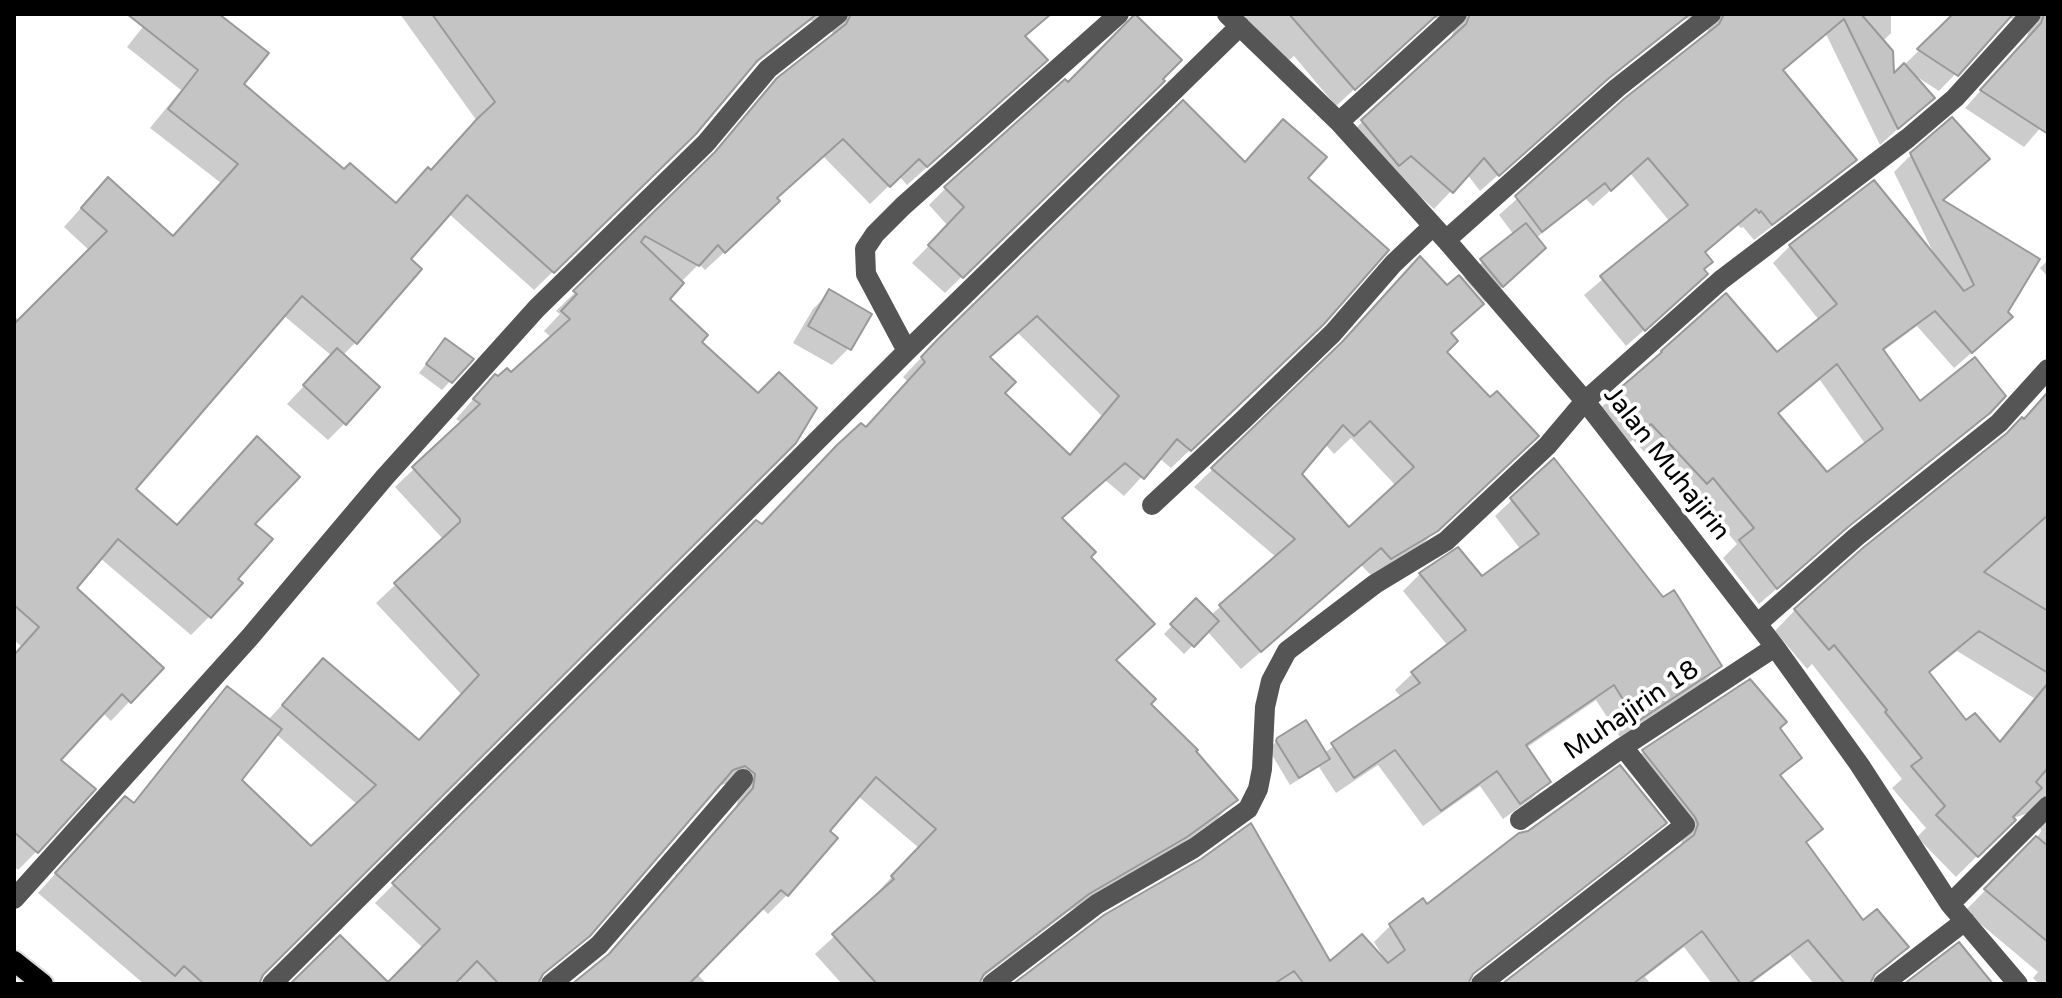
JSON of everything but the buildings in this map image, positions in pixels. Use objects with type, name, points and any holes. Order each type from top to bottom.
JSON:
[{"type":"main road","points":[[14,961],[43,984]]},
{"type":"street","points":[[14,899],[250,637],[384,478],[537,308],[706,143],[768,69],[838,14]]},
{"type":"street","points":[[907,351],[866,274],[865,249],[875,234],[903,206],[1119,14]]},
{"type":"street","points":[[1339,122],[1457,14]]},
{"type":"street","points":[[1152,505],[1333,333],[1393,264],[1440,233],[1711,14]]},
{"type":"street","points":[[992,984],[1097,904],[1194,848],[1248,809],[1258,789],[1262,769],[1265,707],[1271,681],[1287,651],[1375,584],[1446,541],[1547,446],[1585,401],[1721,280],[1908,138],[1955,98],[2031,14]]},
{"type":"street","points":[[272,984],[907,351],[1233,20]]},
{"type":"street","name":"Jalan Muhajirin","points":[[1233,20],[1339,122],[1585,401],[1775,647],[1859,764],[1950,904],[2018,984]]},
{"type":"street","points":[[1757,624],[1856,537],[1999,423],[2048,369]]},
{"type":"street","name":"Muhajirin 18","points":[[1520,820],[1623,747],[1775,647]]},
{"type":"street","points":[[1481,984],[1685,825],[1623,747]]},
{"type":"street","points":[[551,984],[599,945],[743,779]]},
{"type":"street","points":[[1950,904],[2048,806]]},
{"type":"street","points":[[1883,984],[1965,921]]}]
